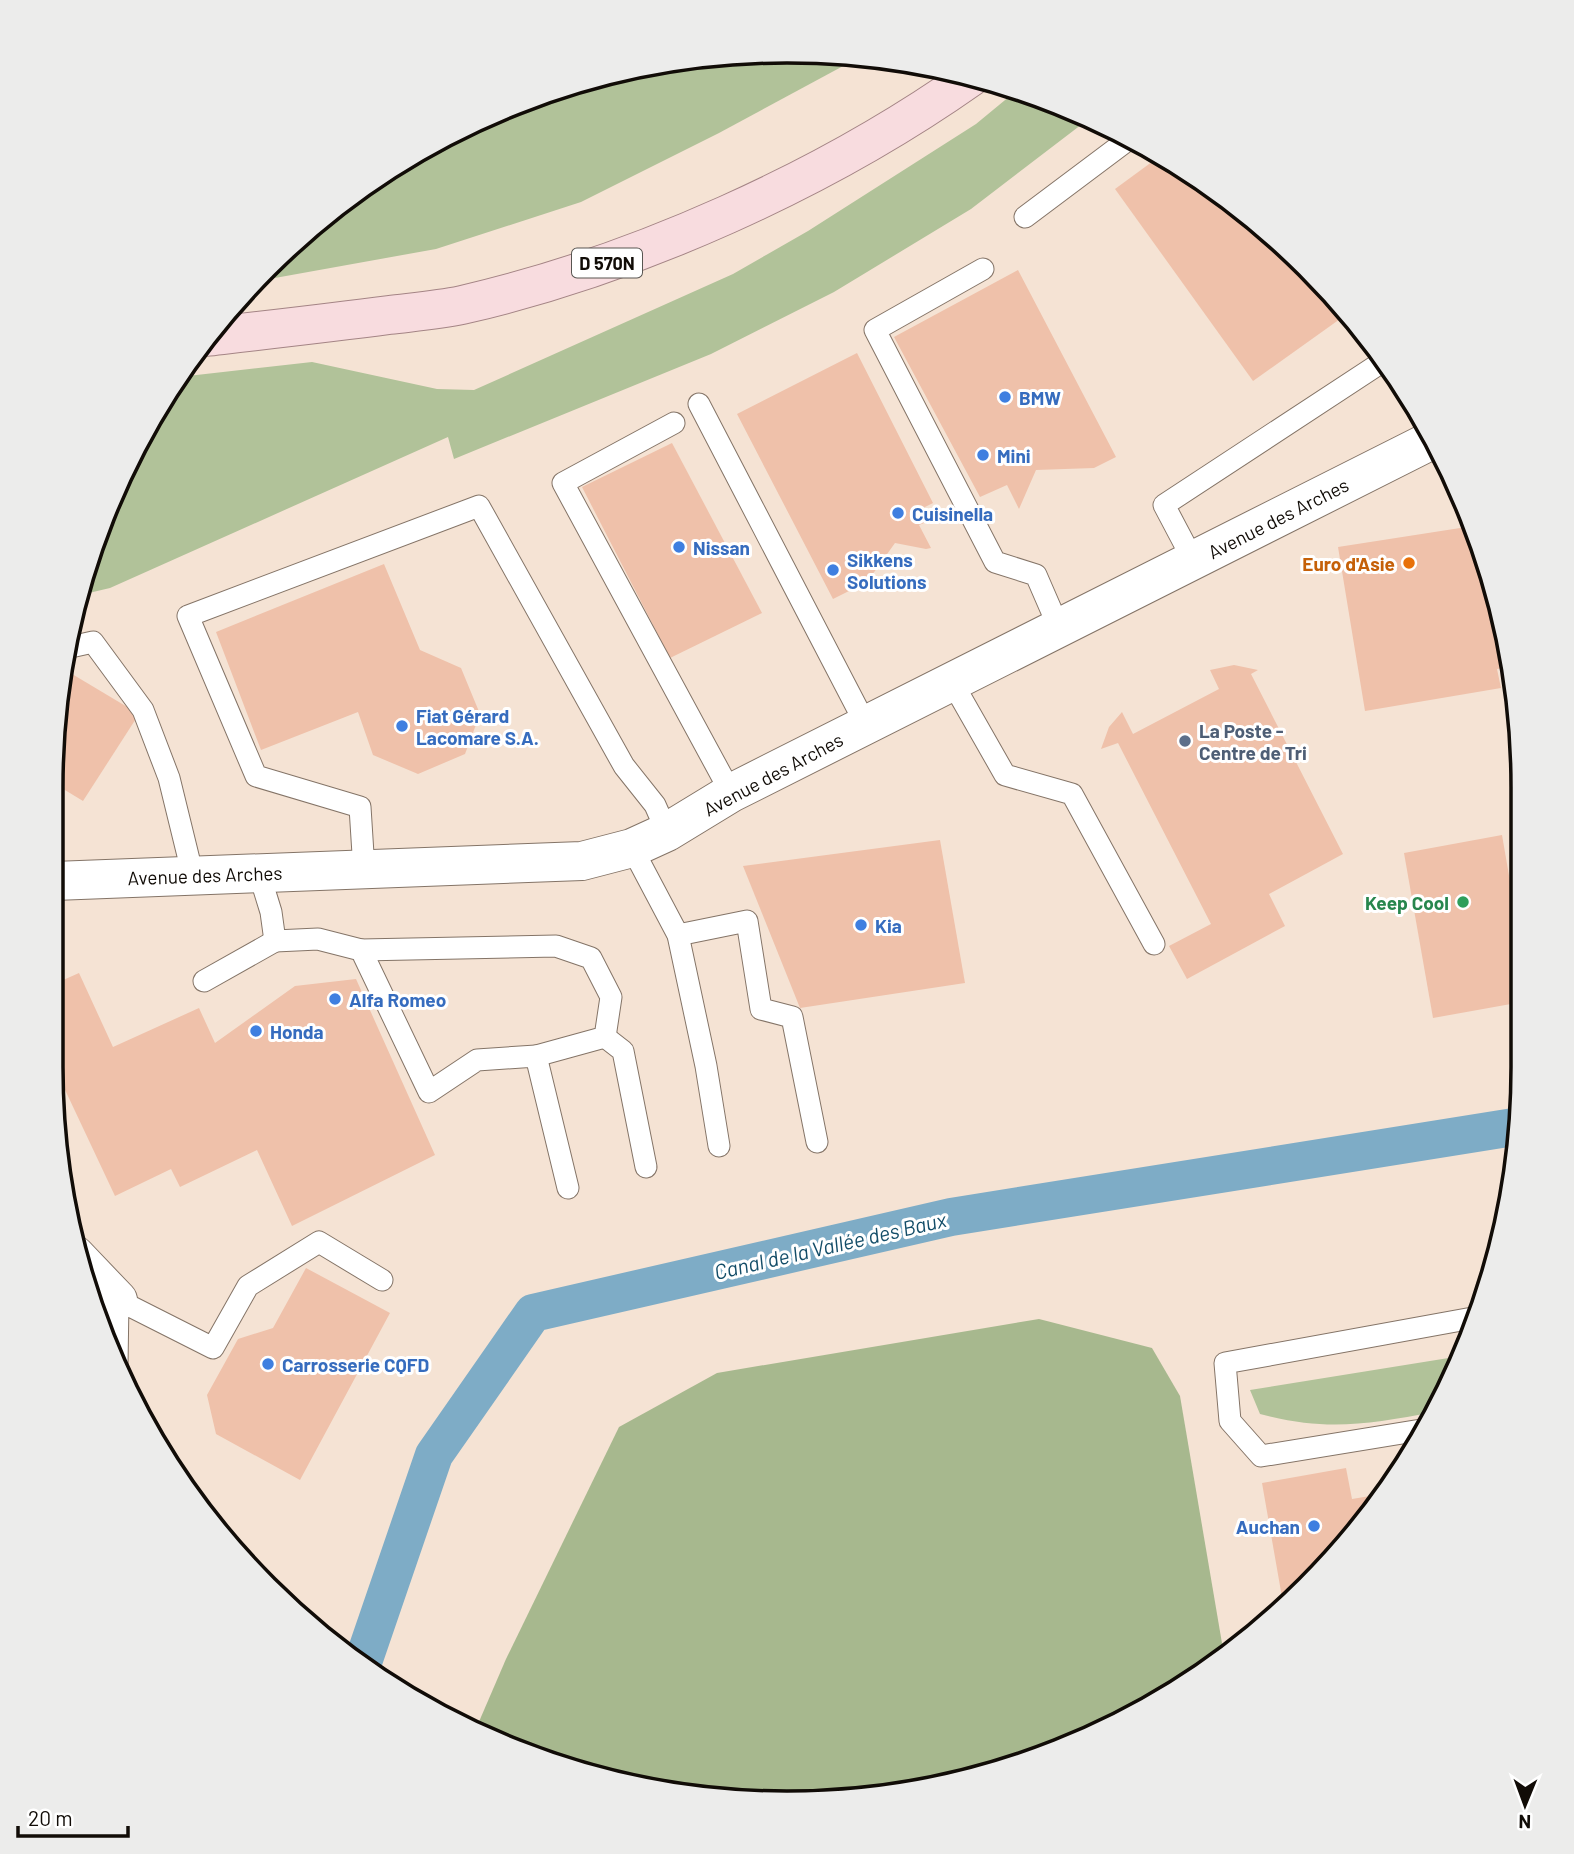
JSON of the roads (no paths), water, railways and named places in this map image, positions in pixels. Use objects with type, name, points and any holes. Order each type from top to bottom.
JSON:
[{"type":"main road","name":"D 570N","points":[[222,335],[461,305],[618,260],[727,215],[830,162],[937,102],[960,85]]},
{"type":"street","name":"Avenue des Arches","points":[[63,881],[582,860],[632,848],[667,832],[731,793],[1424,444]]},
{"type":"street","points":[[94,1275],[118,1300]]},
{"type":"lane","points":[[1025,217],[1121,145]]},
{"type":"lane","points":[[983,269],[875,330],[995,562],[1036,575],[1059,628]]},
{"type":"lane","points":[[1193,560],[1164,505],[1376,366]]},
{"type":"lane","points":[[699,404],[866,725]]},
{"type":"lane","points":[[674,423],[563,484],[731,793]]},
{"type":"lane","points":[[364,870],[360,807],[256,776],[188,616],[479,506],[624,766],[654,805],[667,832]]},
{"type":"lane","points":[[77,646],[93,642],[143,710],[169,778],[193,876]]},
{"type":"lane","points":[[952,682],[1005,775],[1072,794],[1154,944]]},
{"type":"lane","points":[[632,848],[678,935],[706,1066],[719,1146]]},
{"type":"lane","points":[[259,873],[271,912],[275,941]]},
{"type":"lane","points":[[678,935],[747,920],[761,1009],[792,1017],[817,1142]]},
{"type":"lane","points":[[204,981],[275,941],[318,939],[361,950],[556,946],[591,958],[611,998],[605,1037]]},
{"type":"lane","points":[[361,950],[429,1092],[477,1060],[536,1056],[605,1037]]},
{"type":"lane","points":[[605,1037],[624,1051],[646,1167]]},
{"type":"lane","points":[[536,1056],[568,1188]]},
{"type":"lane","points":[[117,1342],[118,1300],[213,1348],[248,1286],[318,1242],[382,1280]]},
{"type":"lane","points":[[1413,1431],[1261,1456],[1230,1421],[1225,1363],[1466,1319]]},
{"type":"waterway","name":"Canal de la Vallée des Baux","points":[[365,1655],[434,1455],[533,1313],[951,1217],[1508,1128]]},
{"type":"place","name":"BMW","points":[[1005,397]]},
{"type":"place","name":"Mini","points":[[983,455]]},
{"type":"place","name":"Cuisinella","points":[[898,513]]},
{"type":"place","name":"Nissan","points":[[679,547]]},
{"type":"place","name":"Euro d'Asie","points":[[1409,563]]},
{"type":"place","name":"Sikkens Solutions","points":[[833,570]]},
{"type":"place","name":"Fiat Gérard Lacomare S.A.","points":[[402,726]]},
{"type":"place","name":"La Poste - Centre de Tri","points":[[1185,741]]},
{"type":"place","name":"Keep Cool","points":[[1463,902]]},
{"type":"place","name":"Kia","points":[[861,925]]},
{"type":"place","name":"Alfa Romeo","points":[[335,999]]},
{"type":"place","name":"Honda","points":[[256,1031]]},
{"type":"place","name":"Carrosserie CQFD","points":[[268,1364]]},
{"type":"place","name":"Auchan","points":[[1314,1526]]}]
